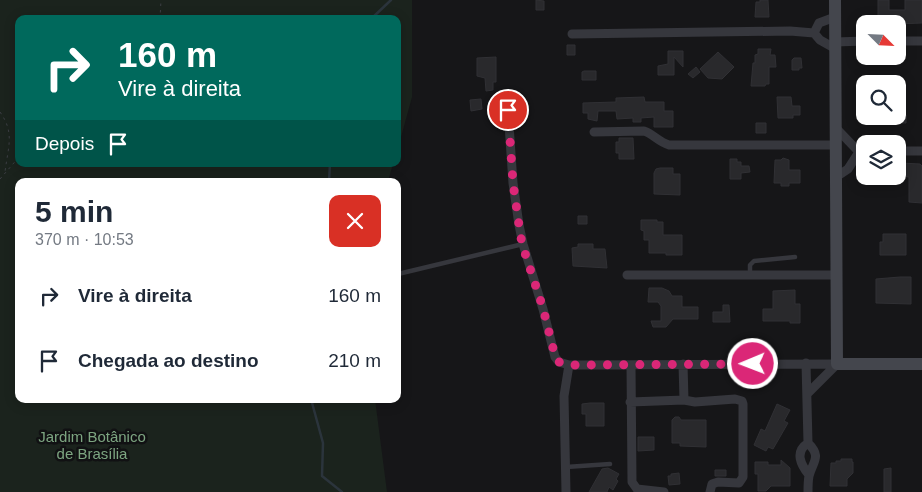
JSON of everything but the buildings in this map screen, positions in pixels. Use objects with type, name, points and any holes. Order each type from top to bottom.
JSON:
[{"type":"street","points":[[807,394],[837,364],[835,0]]},
{"type":"street","points":[[814,33],[819,23],[835,17]]},
{"type":"street","points":[[572,34],[790,31],[814,33],[820,40],[836,46],[856,43]]},
{"type":"street","points":[[906,41],[922,41]]},
{"type":"street","points":[[508,110],[513,183],[522,244],[543,308],[555,356],[559,362],[569,365],[922,364]]},
{"type":"street","points":[[836,128],[856,146]]},
{"type":"street","points":[[594,132],[644,131],[669,145],[836,145]]},
{"type":"street","points":[[906,151],[922,151]]},
{"type":"street","points":[[836,177],[848,169],[856,159]]},
{"type":"street","points":[[627,275],[837,275]]},
{"type":"street","points":[[806,363],[808,443],[815,452],[816,457],[809,475],[808,492]]},
{"type":"street","points":[[683,364],[684,400]]},
{"type":"street","points":[[566,492],[564,396],[569,365]]},
{"type":"street","points":[[631,365],[632,482],[637,488],[664,492]]},
{"type":"street","points":[[630,402],[684,400],[695,402],[735,399],[742,402],[744,474],[742,480],[738,483],[715,482],[712,484],[710,492]]},
{"type":"street","points":[[808,443],[802,446],[800,458],[802,466],[809,475]]},
{"type":"lane","points":[[401,273],[522,244]]},
{"type":"lane","points":[[750,275],[750,265],[754,260],[795,257]]},
{"type":"lane","points":[[566,467],[610,464]]},
{"type":"path","points":[[160,15],[161,0]]},
{"type":"path","points":[[0,112],[8,123],[10,132],[4,172]]},
{"type":"path","points":[[0,179],[15,161]]},
{"type":"green space","name":"Jardim Botânico de Brasília","points":[[0,0],[412,0],[412,97],[401,137],[401,15],[15,15],[15,167],[392,167],[389,178],[15,178],[15,403],[376,403],[387,492],[0,492]]},
{"type":"waterway","points":[[375,15],[391,0]]},
{"type":"waterway","points":[[329,178],[330,167]]},
{"type":"waterway","points":[[312,403],[323,443],[322,476],[342,492]]},
{"type":"route","points":[[508,110],[513,183],[522,244],[543,308],[555,356],[559,362],[569,365],[753,364]]}]
